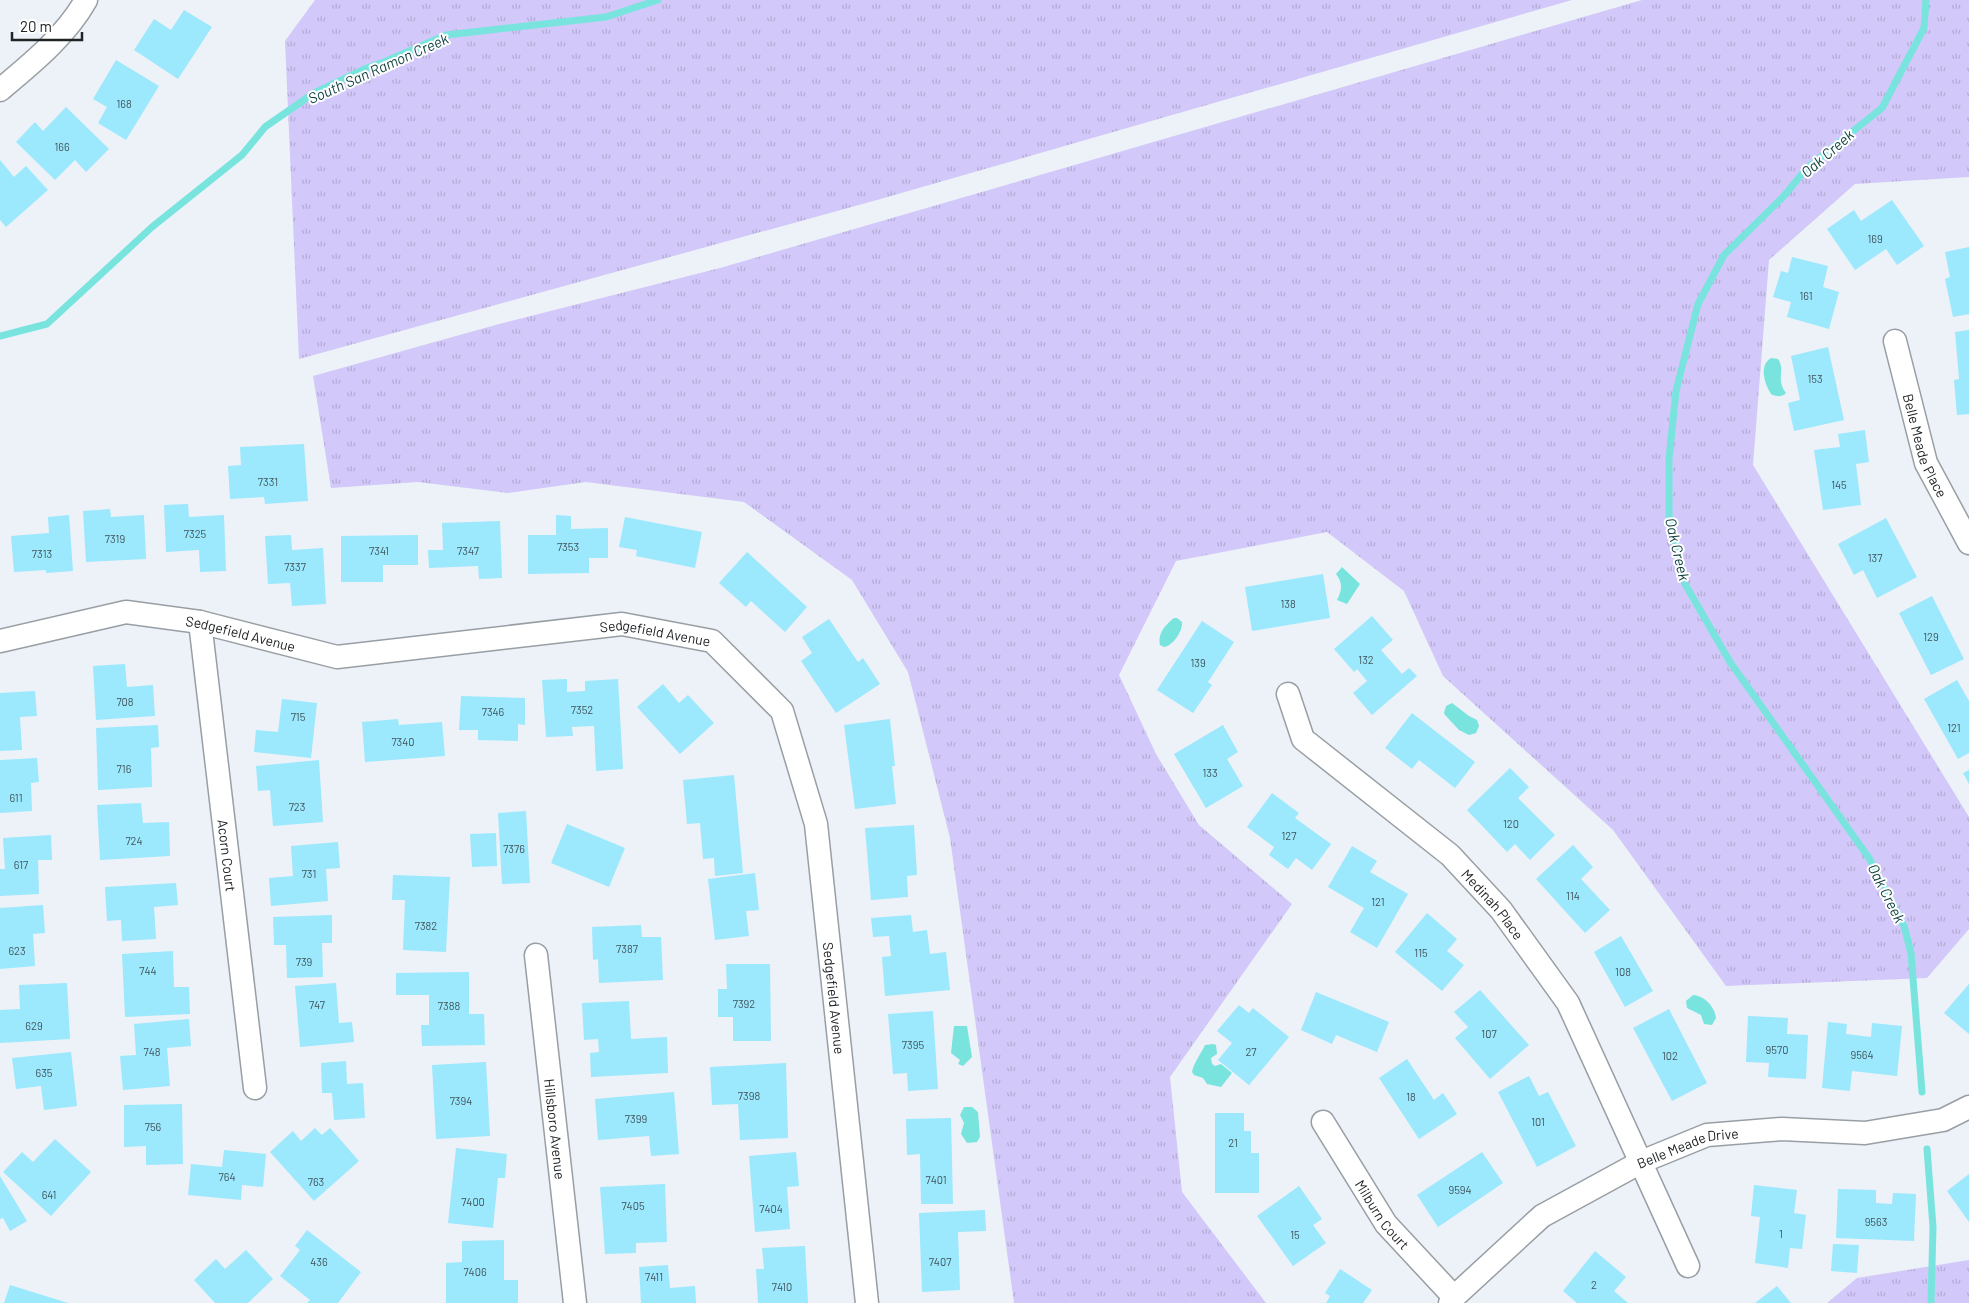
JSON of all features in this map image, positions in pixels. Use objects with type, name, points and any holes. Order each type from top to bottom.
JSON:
[{"type":"street","points":[[0,90],[35,61],[77,17],[86,0]]},
{"type":"street","name":"Belle Meade Place","points":[[1895,341],[1926,463],[1969,543]]},
{"type":"street","name":"Sedgefield Avenue","points":[[0,641],[126,612],[200,622],[337,657],[622,624],[712,641],[782,711],[816,824],[867,1303]]},
{"type":"street","name":"Acorn Court","points":[[200,622],[255,1088]]},
{"type":"street","name":"Medinah Place","points":[[1288,694],[1303,739],[1450,855],[1501,910],[1568,1003],[1688,1266]]},
{"type":"street","name":"Hillsboro Avenue","points":[[536,955],[574,1303]]},
{"type":"street","name":"Belle Meade Drive","points":[[1452,1300],[1542,1216],[1641,1162],[1707,1135],[1782,1129],[1866,1133],[1942,1120],[1969,1107]]},
{"type":"street","name":"Milburn Court","points":[[1323,1122],[1386,1224],[1452,1300]]},
{"type":"green space","points":[[315,0],[1572,0],[877,200],[299,359],[285,41]]},
{"type":"green space","points":[[1642,0],[1969,0],[1969,177],[1855,184],[1769,260],[1753,465],[1969,817],[1969,929],[1927,978],[1726,986],[1613,830],[1443,676],[1404,591],[1327,532],[1176,561],[1119,675],[1156,754],[1199,825],[1292,904],[1170,1077],[1182,1192],[1266,1303],[1014,1303],[950,838],[908,672],[852,580],[744,502],[586,482],[508,493],[418,482],[331,488],[313,376],[499,324],[720,268]]},
{"type":"green space","points":[[1969,1260],[1969,1303],[1827,1303],[1857,1278]]},
{"type":"water","points":[[1771,358],[1778,359],[1780,363],[1781,383],[1786,393],[1781,396],[1771,394],[1766,385],[1764,370],[1767,361]]},
{"type":"water","points":[[1342,567],[1360,584],[1347,604],[1337,600],[1341,587],[1340,580],[1336,574]]},
{"type":"water","points":[[1174,618],[1182,622],[1181,630],[1171,644],[1164,647],[1160,645],[1159,641],[1161,633],[1165,626]]},
{"type":"water","points":[[1452,703],[1477,720],[1479,726],[1476,733],[1469,735],[1459,730],[1445,715],[1446,706]]},
{"type":"water","points":[[1693,995],[1702,997],[1711,1006],[1716,1018],[1712,1025],[1704,1024],[1701,1015],[1687,1008],[1686,1001]]},
{"type":"water","points":[[954,1026],[967,1026],[972,1057],[963,1066],[958,1064],[960,1060],[951,1053]]},
{"type":"water","points":[[1205,1045],[1216,1045],[1217,1054],[1211,1058],[1212,1064],[1215,1066],[1221,1064],[1232,1073],[1221,1087],[1207,1084],[1203,1078],[1194,1075],[1192,1072]]},
{"type":"water","points":[[964,1107],[972,1107],[978,1112],[980,1137],[977,1142],[967,1143],[961,1134],[964,1123],[960,1115]]},
{"type":"building","points":[[184,10],[212,27],[178,79],[134,50],[154,19],[171,30]]},
{"type":"building","points":[[116,60],[159,86],[126,140],[98,123],[107,107],[93,99]]},
{"type":"building","points":[[66,107],[109,149],[86,172],[75,160],[55,180],[16,142],[35,122],[43,131]]},
{"type":"building","points":[[0,160],[14,177],[26,166],[48,190],[6,227],[0,220]]},
{"type":"building","points":[[1892,200],[1924,246],[1897,265],[1886,249],[1855,270],[1827,229],[1854,210],[1861,221]]},
{"type":"building","points":[[1969,247],[1969,314],[1953,317],[1945,279],[1950,277],[1945,252]]},
{"type":"building","points":[[1792,257],[1828,266],[1823,287],[1839,292],[1829,329],[1787,317],[1791,302],[1773,297],[1781,271],[1788,273]]},
{"type":"building","points":[[1969,330],[1969,414],[1957,415],[1954,380],[1959,379],[1955,332]]},
{"type":"building","points":[[1828,347],[1844,420],[1794,431],[1788,403],[1800,400],[1791,356]]},
{"type":"building","points":[[1865,430],[1869,462],[1856,464],[1861,505],[1823,510],[1814,450],[1840,447],[1838,434]]},
{"type":"building","points":[[304,444],[308,501],[265,504],[264,497],[230,499],[228,466],[241,465],[240,447]]},
{"type":"building","points":[[188,504],[189,517],[224,515],[226,571],[200,572],[199,550],[166,552],[164,505]]},
{"type":"building","points":[[110,509],[111,517],[144,515],[146,559],[86,562],[83,511]]},
{"type":"building","points":[[69,515],[73,571],[46,573],[46,570],[14,572],[11,536],[49,533],[48,517]]},
{"type":"building","points":[[556,515],[571,516],[571,529],[608,528],[608,558],[589,558],[589,573],[528,574],[528,535],[556,535]]},
{"type":"building","points":[[625,517],[702,532],[695,568],[636,556],[637,550],[619,547]]},
{"type":"building","points":[[1886,518],[1917,577],[1877,598],[1863,570],[1854,575],[1838,544]]},
{"type":"building","points":[[500,521],[502,578],[479,579],[478,566],[429,568],[428,550],[443,550],[442,523]]},
{"type":"building","points":[[291,535],[292,550],[323,548],[326,604],[292,606],[290,583],[268,584],[265,536]]},
{"type":"building","points":[[418,535],[418,565],[383,565],[383,582],[341,582],[341,536]]},
{"type":"building","points":[[747,552],[807,607],[785,632],[751,601],[746,607],[719,583]]},
{"type":"building","points":[[1323,574],[1330,618],[1252,631],[1245,587]]},
{"type":"building","points":[[1932,596],[1964,659],[1931,675],[1899,613]]},
{"type":"building","points":[[1372,616],[1393,640],[1381,650],[1402,674],[1409,668],[1417,676],[1372,715],[1353,693],[1367,681],[1357,669],[1354,672],[1334,649]]},
{"type":"building","points":[[829,619],[858,662],[863,658],[880,684],[836,713],[801,661],[812,653],[802,637]]},
{"type":"building","points":[[1202,621],[1234,642],[1208,682],[1212,685],[1193,713],[1157,690]]},
{"type":"building","points":[[125,664],[127,687],[153,685],[155,716],[96,720],[93,666]]},
{"type":"building","points":[[567,679],[567,692],[585,691],[585,681],[618,679],[623,769],[596,771],[594,726],[572,727],[573,736],[546,737],[542,680]]},
{"type":"building","points":[[1957,680],[1969,701],[1969,753],[1958,759],[1924,699]]},
{"type":"building","points":[[663,684],[679,703],[688,695],[714,723],[680,754],[637,707]]},
{"type":"building","points":[[35,691],[37,716],[20,717],[22,750],[0,751],[0,693]]},
{"type":"building","points":[[461,696],[525,698],[525,725],[518,724],[518,741],[478,740],[478,730],[459,730]]},
{"type":"building","points":[[282,699],[317,703],[311,758],[254,752],[256,730],[278,732]]},
{"type":"building","points":[[1412,713],[1475,762],[1455,788],[1419,760],[1412,769],[1385,748]]},
{"type":"building","points":[[398,719],[399,725],[442,722],[445,756],[365,762],[362,722]]},
{"type":"building","points":[[890,719],[895,766],[892,766],[896,804],[855,809],[844,725]]},
{"type":"building","points":[[158,725],[159,747],[151,748],[152,787],[98,790],[96,728]]},
{"type":"building","points":[[1223,725],[1238,752],[1227,759],[1243,786],[1206,808],[1174,754]]},
{"type":"building","points":[[37,758],[39,782],[31,783],[32,811],[0,813],[0,760]]},
{"type":"building","points":[[319,760],[323,822],[273,826],[270,790],[258,791],[256,766]]},
{"type":"building","points":[[1510,768],[1529,787],[1518,798],[1555,835],[1530,860],[1515,844],[1507,852],[1467,810]]},
{"type":"building","points":[[1969,770],[1969,784],[1963,773]]},
{"type":"building","points":[[734,775],[743,873],[715,876],[714,858],[703,859],[700,823],[687,824],[683,780]]},
{"type":"building","points":[[1272,793],[1299,813],[1295,818],[1331,844],[1312,870],[1296,858],[1288,869],[1269,855],[1274,847],[1247,827]]},
{"type":"building","points":[[141,803],[143,823],[169,822],[170,856],[100,860],[97,805]]},
{"type":"building","points":[[526,811],[530,883],[502,884],[498,813]]},
{"type":"building","points":[[567,824],[625,848],[609,887],[551,863]]},
{"type":"building","points":[[914,825],[917,875],[907,876],[908,897],[871,900],[865,828]]},
{"type":"building","points":[[496,833],[497,866],[472,867],[470,834]]},
{"type":"building","points":[[51,835],[52,860],[38,860],[39,894],[0,896],[0,869],[5,869],[3,838]]},
{"type":"building","points":[[338,842],[340,868],[326,869],[328,901],[271,906],[269,878],[293,876],[291,846]]},
{"type":"building","points":[[1573,845],[1593,867],[1581,879],[1610,910],[1585,933],[1536,879]]},
{"type":"building","points":[[1352,846],[1377,861],[1370,872],[1408,894],[1377,948],[1350,932],[1364,908],[1328,887]]},
{"type":"building","points":[[755,873],[759,910],[746,911],[749,936],[715,940],[708,879]]},
{"type":"building","points":[[393,875],[450,877],[446,952],[403,950],[405,900],[392,900]]},
{"type":"building","points":[[176,883],[178,905],[154,907],[156,939],[122,941],[121,920],[107,921],[105,887]]},
{"type":"building","points":[[43,905],[45,933],[33,934],[35,966],[0,969],[0,908]]},
{"type":"building","points":[[1427,913],[1457,939],[1447,951],[1464,965],[1442,991],[1395,952]]},
{"type":"building","points":[[332,915],[332,943],[322,943],[323,977],[287,978],[286,945],[274,945],[273,917]]},
{"type":"building","points":[[911,915],[913,932],[927,930],[930,954],[946,952],[950,990],[885,996],[882,957],[891,956],[889,936],[873,937],[871,918]]},
{"type":"building","points":[[641,925],[642,937],[661,937],[663,980],[599,983],[598,959],[593,960],[592,927]]},
{"type":"building","points":[[1621,936],[1653,991],[1625,1007],[1594,952]]},
{"type":"building","points":[[173,951],[174,987],[189,987],[190,1014],[125,1017],[122,954]]},
{"type":"building","points":[[726,964],[770,964],[771,1041],[733,1041],[733,1017],[718,1017],[718,989],[727,989]]},
{"type":"building","points":[[469,972],[469,1014],[484,1014],[485,1045],[422,1046],[421,1025],[429,1025],[429,995],[396,995],[396,973]]},
{"type":"building","points":[[67,983],[70,1039],[0,1043],[0,1010],[20,1009],[19,985]]},
{"type":"building","points":[[336,983],[339,1023],[352,1022],[354,1042],[300,1047],[295,986]]},
{"type":"building","points":[[1969,984],[1969,1034],[1944,1013]]},
{"type":"building","points":[[1480,990],[1529,1045],[1490,1079],[1455,1038],[1468,1027],[1454,1012]]},
{"type":"building","points":[[1316,992],[1389,1022],[1377,1052],[1336,1035],[1332,1044],[1301,1030]]},
{"type":"building","points":[[629,1001],[631,1039],[667,1037],[668,1073],[591,1077],[590,1053],[599,1052],[598,1039],[584,1040],[582,1003]]},
{"type":"building","points":[[1239,1005],[1249,1013],[1253,1008],[1289,1037],[1249,1085],[1218,1060],[1232,1043],[1217,1031]]},
{"type":"building","points":[[1669,1009],[1707,1083],[1672,1101],[1633,1028]]},
{"type":"building","points":[[933,1011],[938,1089],[908,1091],[907,1073],[893,1074],[888,1014]]},
{"type":"building","points":[[1748,1016],[1788,1018],[1787,1034],[1808,1035],[1806,1079],[1768,1077],[1769,1063],[1746,1062]]},
{"type":"building","points":[[189,1019],[191,1046],[167,1048],[170,1086],[123,1090],[120,1056],[136,1055],[134,1024]]},
{"type":"building","points":[[1828,1022],[1847,1024],[1846,1034],[1871,1037],[1872,1023],[1902,1026],[1897,1076],[1852,1071],[1850,1091],[1822,1088]]},
{"type":"building","points":[[71,1052],[77,1106],[44,1110],[41,1086],[16,1089],[12,1058]]},
{"type":"building","points":[[1407,1059],[1434,1100],[1443,1093],[1457,1114],[1419,1139],[1379,1078]]},
{"type":"building","points":[[346,1061],[347,1084],[363,1083],[365,1118],[334,1120],[332,1093],[322,1093],[321,1063]]},
{"type":"building","points":[[486,1062],[490,1136],[436,1139],[432,1065]]},
{"type":"building","points":[[786,1063],[788,1138],[740,1140],[738,1104],[712,1105],[710,1067]]},
{"type":"building","points":[[1529,1076],[1539,1096],[1548,1092],[1576,1146],[1537,1167],[1498,1092]]},
{"type":"building","points":[[674,1092],[679,1154],[651,1156],[649,1136],[598,1140],[595,1099]]},
{"type":"building","points":[[182,1104],[183,1164],[146,1165],[146,1146],[124,1147],[124,1105]]},
{"type":"building","points":[[1215,1113],[1244,1113],[1244,1131],[1251,1131],[1251,1153],[1259,1153],[1259,1193],[1215,1193]]},
{"type":"building","points":[[951,1118],[953,1204],[921,1204],[920,1154],[907,1155],[906,1119]]},
{"type":"building","points":[[315,1128],[322,1135],[330,1128],[359,1161],[314,1201],[270,1152],[293,1131],[301,1141]]},
{"type":"building","points":[[55,1139],[91,1172],[51,1216],[3,1172],[22,1152],[33,1162]]},
{"type":"building","points":[[456,1148],[507,1154],[505,1178],[498,1178],[493,1228],[448,1223]]},
{"type":"building","points":[[224,1150],[266,1154],[263,1187],[242,1185],[241,1200],[188,1195],[191,1164],[222,1167]]},
{"type":"building","points":[[796,1152],[799,1186],[787,1187],[790,1229],[755,1232],[749,1156]]},
{"type":"building","points":[[1482,1152],[1503,1183],[1438,1227],[1417,1195]]},
{"type":"building","points":[[1969,1174],[1969,1222],[1947,1191]]},
{"type":"building","points":[[0,1176],[27,1221],[10,1231],[3,1218],[0,1219]]},
{"type":"building","points":[[665,1184],[667,1242],[636,1243],[636,1253],[605,1254],[600,1187]]},
{"type":"building","points":[[1754,1185],[1797,1190],[1794,1213],[1806,1215],[1802,1249],[1790,1248],[1788,1268],[1755,1263],[1760,1217],[1751,1216]]},
{"type":"building","points":[[1299,1186],[1322,1219],[1313,1225],[1326,1243],[1293,1266],[1257,1216]]},
{"type":"building","points":[[1838,1189],[1876,1190],[1876,1203],[1892,1204],[1893,1193],[1916,1194],[1914,1241],[1836,1238]]},
{"type":"building","points":[[985,1210],[986,1231],[958,1232],[960,1290],[922,1292],[919,1213]]},
{"type":"building","points":[[307,1230],[361,1272],[338,1303],[307,1303],[310,1300],[280,1276],[300,1250],[295,1246]]},
{"type":"building","points":[[504,1240],[504,1280],[518,1280],[518,1303],[446,1303],[446,1263],[462,1262],[462,1241]]},
{"type":"building","points":[[1833,1244],[1859,1245],[1857,1273],[1831,1271]]},
{"type":"building","points":[[805,1246],[808,1303],[758,1303],[756,1269],[764,1269],[762,1248]]},
{"type":"building","points":[[246,1250],[273,1279],[248,1303],[215,1303],[194,1280],[216,1259],[225,1269]]},
{"type":"building","points":[[1595,1251],[1626,1277],[1614,1291],[1628,1303],[1577,1303],[1563,1291]]},
{"type":"building","points":[[668,1265],[670,1288],[695,1286],[696,1303],[641,1303],[639,1267]]},
{"type":"building","points":[[1340,1269],[1372,1290],[1363,1303],[1326,1303],[1330,1296],[1325,1293]]},
{"type":"building","points":[[10,1285],[68,1303],[4,1303]]},
{"type":"building","points":[[1777,1286],[1791,1303],[1755,1303]]},
{"type":"waterway","name":"South San Ramon Creek","points":[[0,336],[47,324],[152,227],[242,155],[265,127],[314,93],[367,68],[446,35],[606,17],[658,0]]},
{"type":"waterway","name":"Oak Creek","points":[[1922,1092],[1911,953],[1904,926],[1869,858],[1730,662],[1685,584],[1669,516],[1669,459],[1676,391],[1698,304],[1724,255],[1783,197],[1807,168],[1882,108],[1924,28],[1926,0]]},
{"type":"waterway","name":"Oak Creek","points":[[1927,1149],[1933,1227],[1931,1303]]}]
